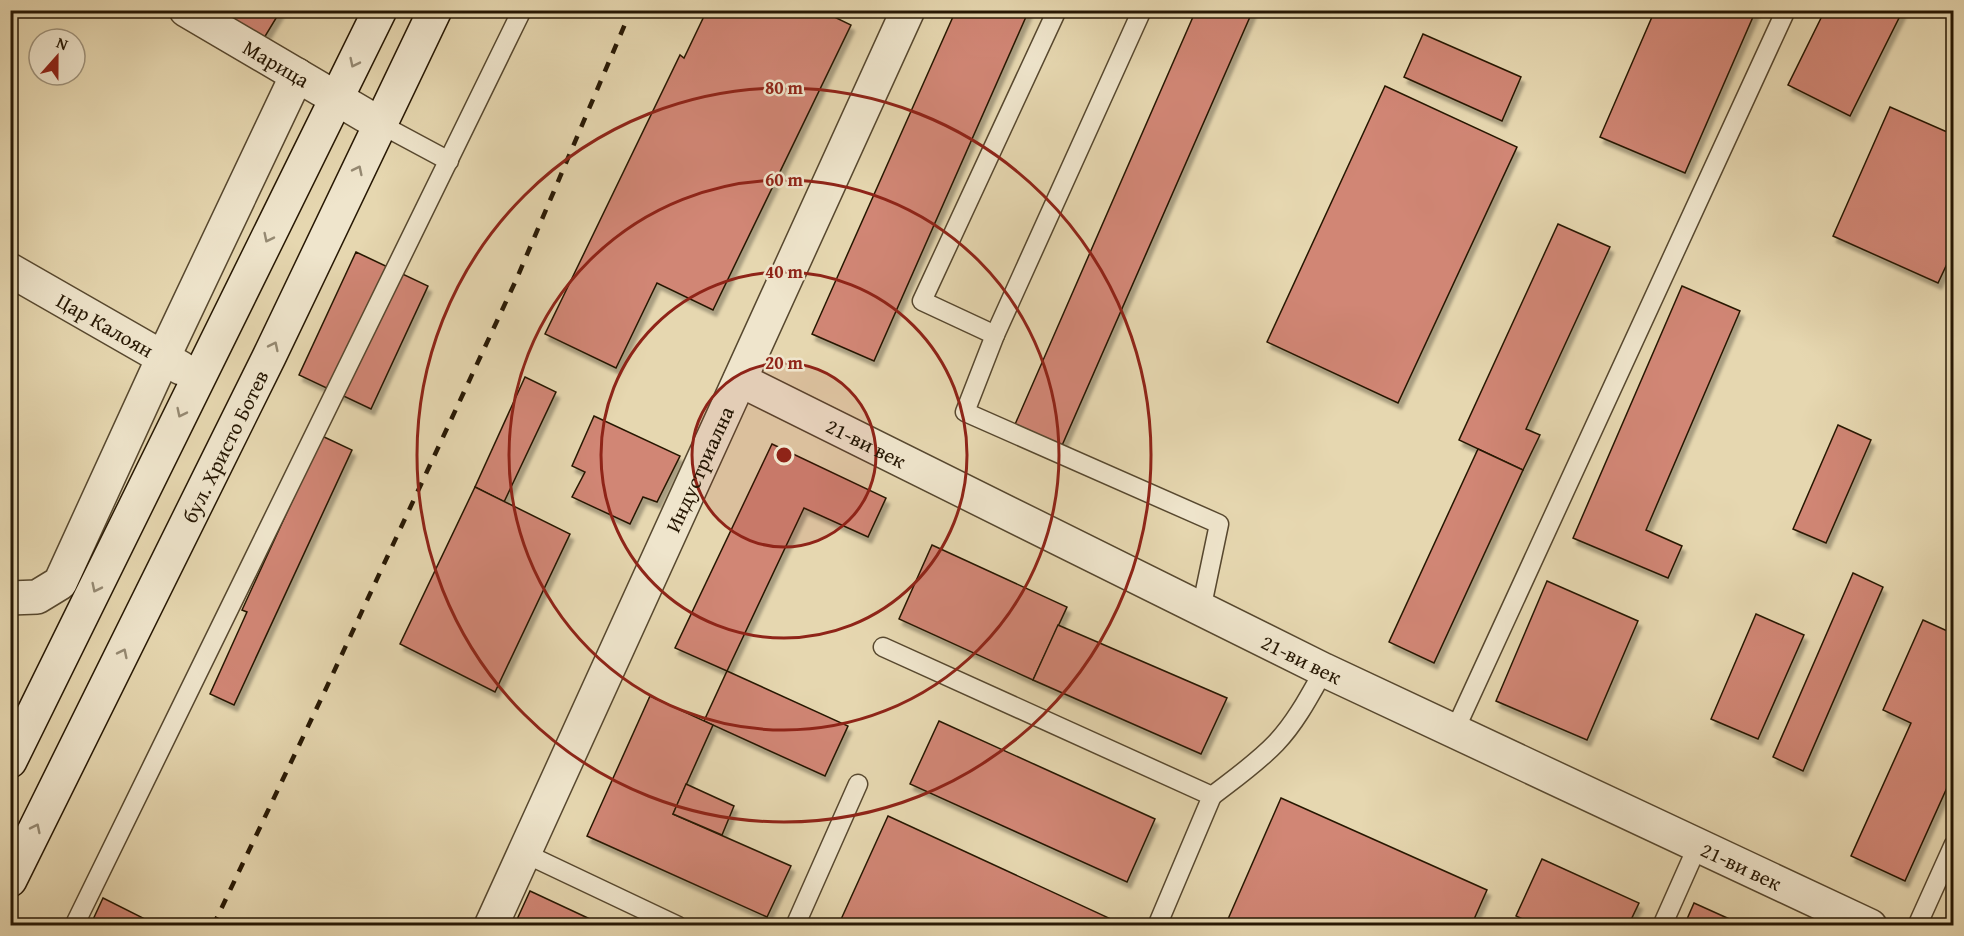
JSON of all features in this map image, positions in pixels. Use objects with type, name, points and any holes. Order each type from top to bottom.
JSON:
[{"type":"street","name":"Марица","points":[[186,10],[381,124]]},
{"type":"street","points":[[10,761],[380,10]]},
{"type":"street","name":"бул. Христо Ботев","points":[[10,880],[269,357],[435,10]]},
{"type":"street","name":"Индустриална","points":[[491,926],[908,10]]},
{"type":"street","points":[[24,597],[60,583],[297,75]]},
{"type":"street","name":"Цар Калоян","points":[[10,270],[198,377]]},
{"type":"street","name":"21-ви век","points":[[740,380],[1324,670],[1870,926]]},
{"type":"lane","points":[[74,926],[522,10]]},
{"type":"lane","points":[[995,335],[922,301],[1057,10]]},
{"type":"lane","points":[[1142,10],[995,335],[965,412],[1219,524],[1201,610]]},
{"type":"lane","points":[[1454,732],[1786,10]]},
{"type":"lane","points":[[381,124],[449,161]]},
{"type":"lane","points":[[883,647],[1212,796]]},
{"type":"lane","points":[[1157,926],[1212,796],[1251,767],[1277,743],[1299,713],[1324,670]]},
{"type":"lane","points":[[795,926],[858,784]]},
{"type":"lane","points":[[1917,926],[1953,844]]},
{"type":"lane","points":[[1662,926],[1698,845]]},
{"type":"lane","points":[[524,853],[678,926]]},
{"type":"building","points":[[211,10],[281,10],[261,43]]},
{"type":"building","points":[[707,10],[820,10],[851,25],[713,310],[657,283],[616,368],[545,334],[680,55],[684,58]]},
{"type":"building","points":[[956,10],[1029,10],[874,361],[812,334]]},
{"type":"building","points":[[1196,10],[1253,10],[1060,450],[1013,429]]},
{"type":"building","points":[[1655,10],[1756,10],[1685,173],[1600,137]]},
{"type":"building","points":[[1825,10],[1903,10],[1850,116],[1788,85]]},
{"type":"building","points":[[1423,34],[1521,77],[1502,121],[1404,77]]},
{"type":"building","points":[[1385,86],[1517,147],[1398,403],[1267,342]]},
{"type":"building","points":[[1890,107],[1954,135],[1954,249],[1938,283],[1833,236]]},
{"type":"building","points":[[1558,224],[1610,247],[1526,429],[1540,435],[1523,470],[1459,440]]},
{"type":"building","points":[[356,252],[428,286],[371,409],[299,375]]},
{"type":"building","points":[[1682,286],[1740,311],[1646,530],[1682,546],[1668,578],[1573,538]]},
{"type":"building","points":[[525,377],[556,392],[504,502],[475,487]]},
{"type":"building","points":[[594,416],[680,456],[657,502],[643,497],[630,524],[572,497],[585,472],[572,466]]},
{"type":"building","points":[[1838,425],[1871,440],[1826,543],[1793,529]]},
{"type":"building","points":[[322,436],[352,450],[234,705],[210,694],[247,612],[242,610]]},
{"type":"building","points":[[772,444],[886,498],[868,537],[804,508],[727,671],[675,648]]},
{"type":"building","points":[[1478,449],[1523,470],[1434,663],[1389,642]]},
{"type":"building","points":[[475,487],[570,534],[495,692],[400,644]]},
{"type":"building","points":[[932,545],[1067,607],[1033,680],[899,619]]},
{"type":"building","points":[[1853,573],[1883,587],[1803,771],[1773,757]]},
{"type":"building","points":[[1547,581],[1638,621],[1587,740],[1496,701]]},
{"type":"building","points":[[1756,614],[1804,635],[1758,739],[1711,719]]},
{"type":"building","points":[[1923,620],[1954,634],[1954,772],[1905,881],[1851,856],[1911,723],[1883,710]]},
{"type":"building","points":[[1058,625],[1227,698],[1201,754],[1033,680]]},
{"type":"building","points":[[727,671],[848,726],[825,776],[704,721]]},
{"type":"building","points":[[650,696],[713,725],[673,814],[791,866],[767,917],[587,836]]},
{"type":"building","points":[[939,721],[1155,819],[1127,882],[910,784]]},
{"type":"building","points":[[686,784],[734,806],[722,835],[673,814]]},
{"type":"building","points":[[1281,798],[1487,890],[1471,926],[1225,926]]},
{"type":"building","points":[[888,816],[1111,919],[1108,926],[838,926]]},
{"type":"building","points":[[1542,859],[1639,903],[1628,926],[1537,926],[1516,916]]},
{"type":"building","points":[[530,891],[605,926],[514,926]]},
{"type":"building","points":[[103,898],[145,919],[142,926],[90,926]]},
{"type":"building","points":[[1694,903],[1745,926],[1684,926]]},
{"type":"railway","points":[[213,926],[517,278],[631,10]]}]
